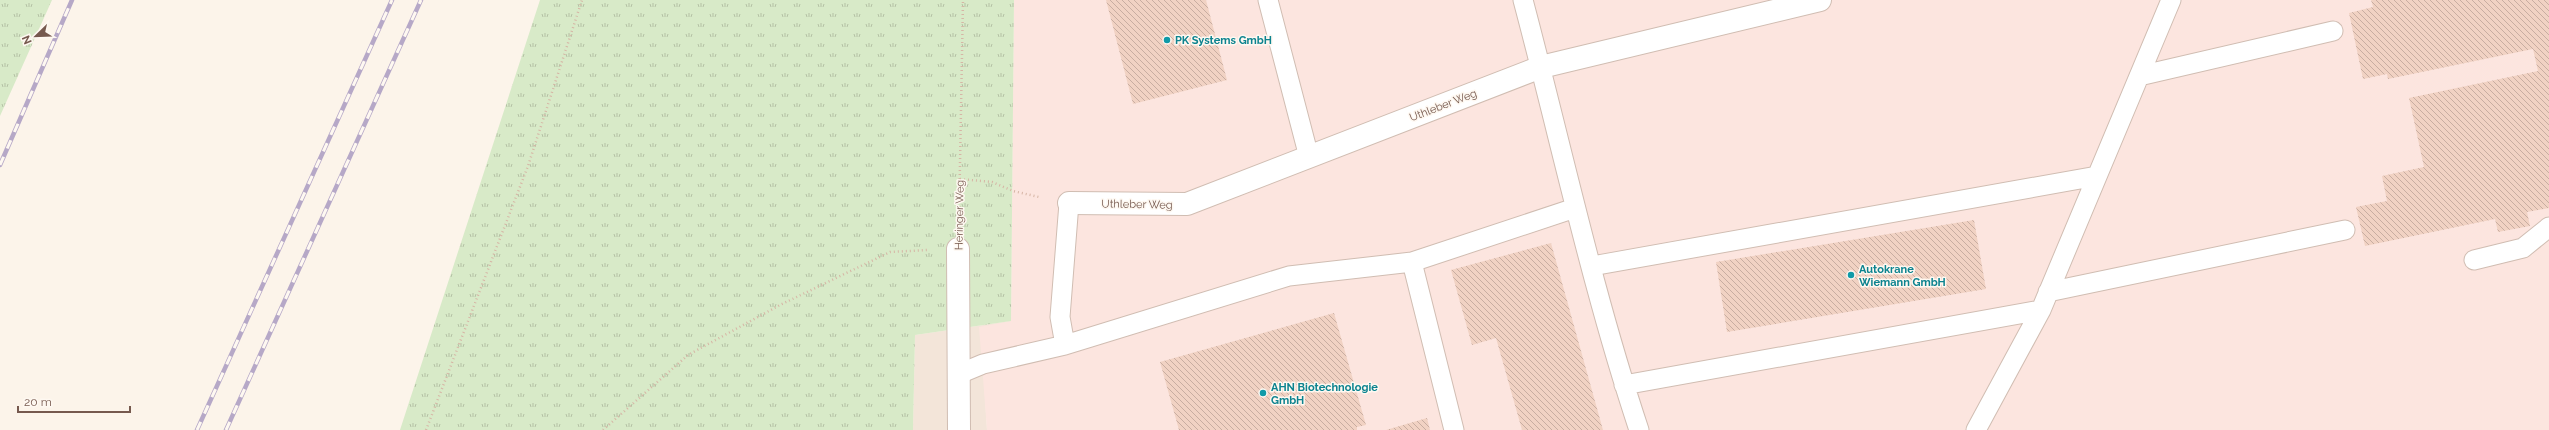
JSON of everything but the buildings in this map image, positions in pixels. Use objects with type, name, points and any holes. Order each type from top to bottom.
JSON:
[{"type":"street","name":"Uthleber Weg","points":[[1069,203],[1187,204],[1541,67],[1820,0]]},
{"type":"street","name":"Heringer Weg","points":[[958,249],[959,430]]},
{"type":"lane","points":[[1268,0],[1309,157]]},
{"type":"lane","points":[[1523,0],[1541,67],[1575,208],[1624,385],[1639,430]]},
{"type":"lane","points":[[1976,430],[2041,310],[2171,0]]},
{"type":"lane","points":[[2139,76],[2333,31]]},
{"type":"lane","points":[[1592,266],[2096,176]]},
{"type":"lane","points":[[1065,345],[1060,317],[1069,203]]},
{"type":"lane","points":[[959,374],[983,364],[1065,345],[1289,276],[1412,262],[1575,208]]},
{"type":"lane","points":[[2474,260],[2523,248],[2549,227]]},
{"type":"lane","points":[[2048,292],[2345,230]]},
{"type":"lane","points":[[1412,262],[1454,430]]},
{"type":"lane","points":[[1624,385],[2041,310]]},
{"type":"path","points":[[426,430],[528,166],[582,0]]},
{"type":"path","name":"Heringer Weg","points":[[958,249],[963,0]]},
{"type":"path","points":[[960,179],[992,182],[1013,192],[1069,203]]},
{"type":"path","points":[[603,430],[688,356],[780,305],[890,252],[958,249]]},
{"type":"shaded area","points":[[1014,0],[2549,0],[2549,430],[987,430],[979,327],[1011,321]]},
{"type":"shaded area","points":[[1011,321],[983,364],[987,430],[913,430],[915,335]]},
{"type":"green space","points":[[0,0],[52,0],[0,116]]},
{"type":"green space","points":[[540,0],[1014,0],[1011,321],[915,335],[913,430],[400,430]]},
{"type":"railway","points":[[0,165],[72,0]]},
{"type":"railway","points":[[197,430],[392,0]]},
{"type":"railway","points":[[226,430],[421,0]]},
{"type":"place","name":"PK Systems GmbH","points":[[1167,40]]},
{"type":"place","name":"Autokrane Wiemann GmbH","points":[[1851,275]]},
{"type":"place","name":"AHN Biotechnologie GmbH","points":[[1263,393]]}]
